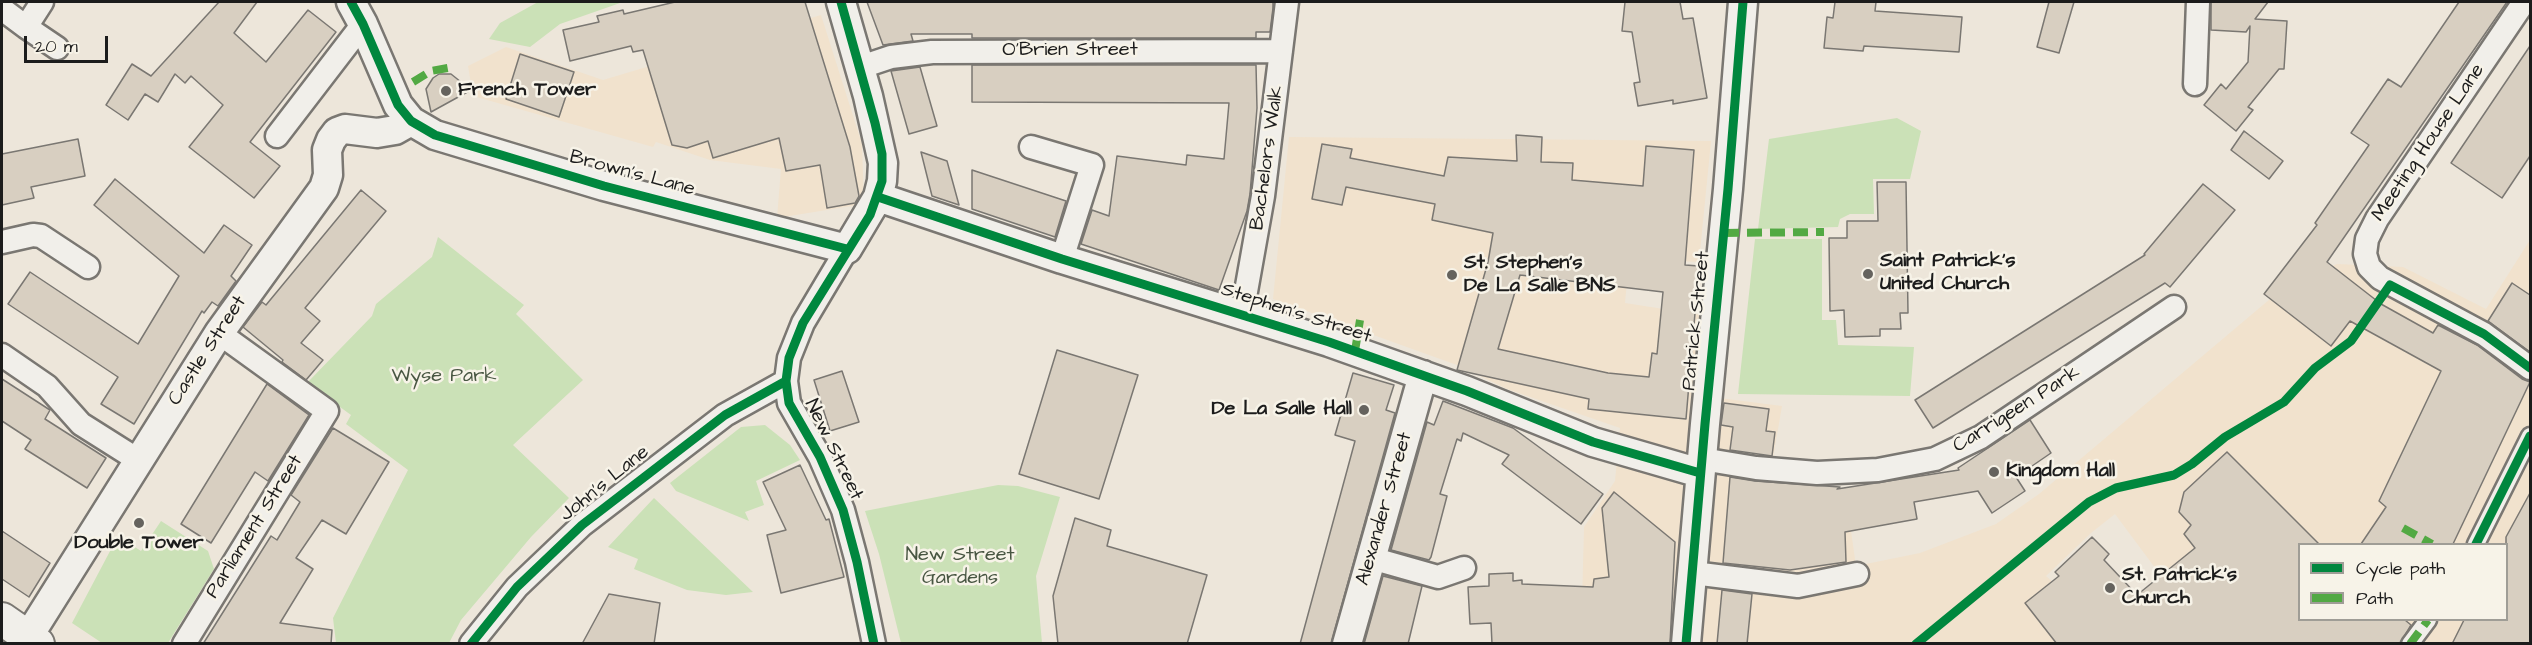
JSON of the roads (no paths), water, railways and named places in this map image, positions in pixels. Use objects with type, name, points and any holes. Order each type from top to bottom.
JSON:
[{"type":"main road","points":[[2,619],[33,640]]},
{"type":"street","points":[[26,27],[42,2]]},
{"type":"street","points":[[841,2],[861,67],[882,154],[883,172],[878,197],[848,249]]},
{"type":"street","name":"Bachelors Walk","points":[[1242,314],[1263,196],[1287,2]]},
{"type":"street","name":"Patrick Street","points":[[1686,644],[1730,177],[1743,2]]},
{"type":"street","points":[[2195,84],[2198,2]]},
{"type":"street","name":"Meeting House Lane","points":[[2524,2],[2371,230],[2365,246],[2366,261],[2373,272],[2390,285],[2484,334],[2530,368]]},
{"type":"street","points":[[2,9],[57,48]]},
{"type":"street","points":[[357,13],[393,96],[411,121]]},
{"type":"street","points":[[277,136],[357,13]]},
{"type":"street","name":"O'Brien Street","points":[[861,67],[891,57],[932,52],[1281,51]]},
{"type":"street","name":"Brown's Lane","points":[[411,121],[435,135],[604,186],[848,249]]},
{"type":"street","name":"Castle Street","points":[[33,640],[138,460],[219,333],[324,188],[328,176],[327,150],[337,132],[345,129],[377,133],[395,130],[411,121]]},
{"type":"street","points":[[1031,147],[1092,165],[1062,259]]},
{"type":"street","name":"Stephen's Street","points":[[878,197],[1062,259],[1242,314],[1423,375],[1593,442],[1701,466]]},
{"type":"street","points":[[2,242],[41,236],[88,267]]},
{"type":"street","name":"New Street","points":[[848,249],[802,323],[789,358],[786,381],[789,404],[820,458],[843,510],[857,562],[873,644]]},
{"type":"street","name":"Carrigeen Park","points":[[1701,466],[1828,473],[1878,470],[1935,459],[1981,437],[2174,307]]},
{"type":"street","name":"Parliament Street","points":[[184,644],[327,411],[219,333]]},
{"type":"street","points":[[2,355],[46,386],[81,424],[138,460]]},
{"type":"street","name":"Alexander Street","points":[[1347,644],[1423,375]]},
{"type":"street","name":"John's Lane","points":[[471,644],[517,587],[582,525],[725,415],[786,381]]},
{"type":"street","points":[[2476,543],[2530,436]]},
{"type":"street","points":[[1371,558],[1438,577],[1464,568]]},
{"type":"street","points":[[1692,573],[1798,586],[1857,574]]},
{"type":"street","points":[[2410,644],[2427,621]]},
{"type":"place","name":"French Tower","points":[[446,91]]},
{"type":"place","name":"Saint Patrick's United Church","points":[[1868,274]]},
{"type":"place","name":"St. Stephen's De La Salle BNS","points":[[1452,275]]},
{"type":"place","name":"De La Salle Hall","points":[[1364,410]]},
{"type":"place","name":"Kingdom Hall","points":[[1994,472]]},
{"type":"place","name":"Double Tower","points":[[139,523]]},
{"type":"place","name":"St. Patrick's Church","points":[[2110,588]]},
{"type":"park label","name":"Wyse Park","points":[[444,377]]},
{"type":"park label","name":"New Street Gardens","points":[[960,568]]}]
